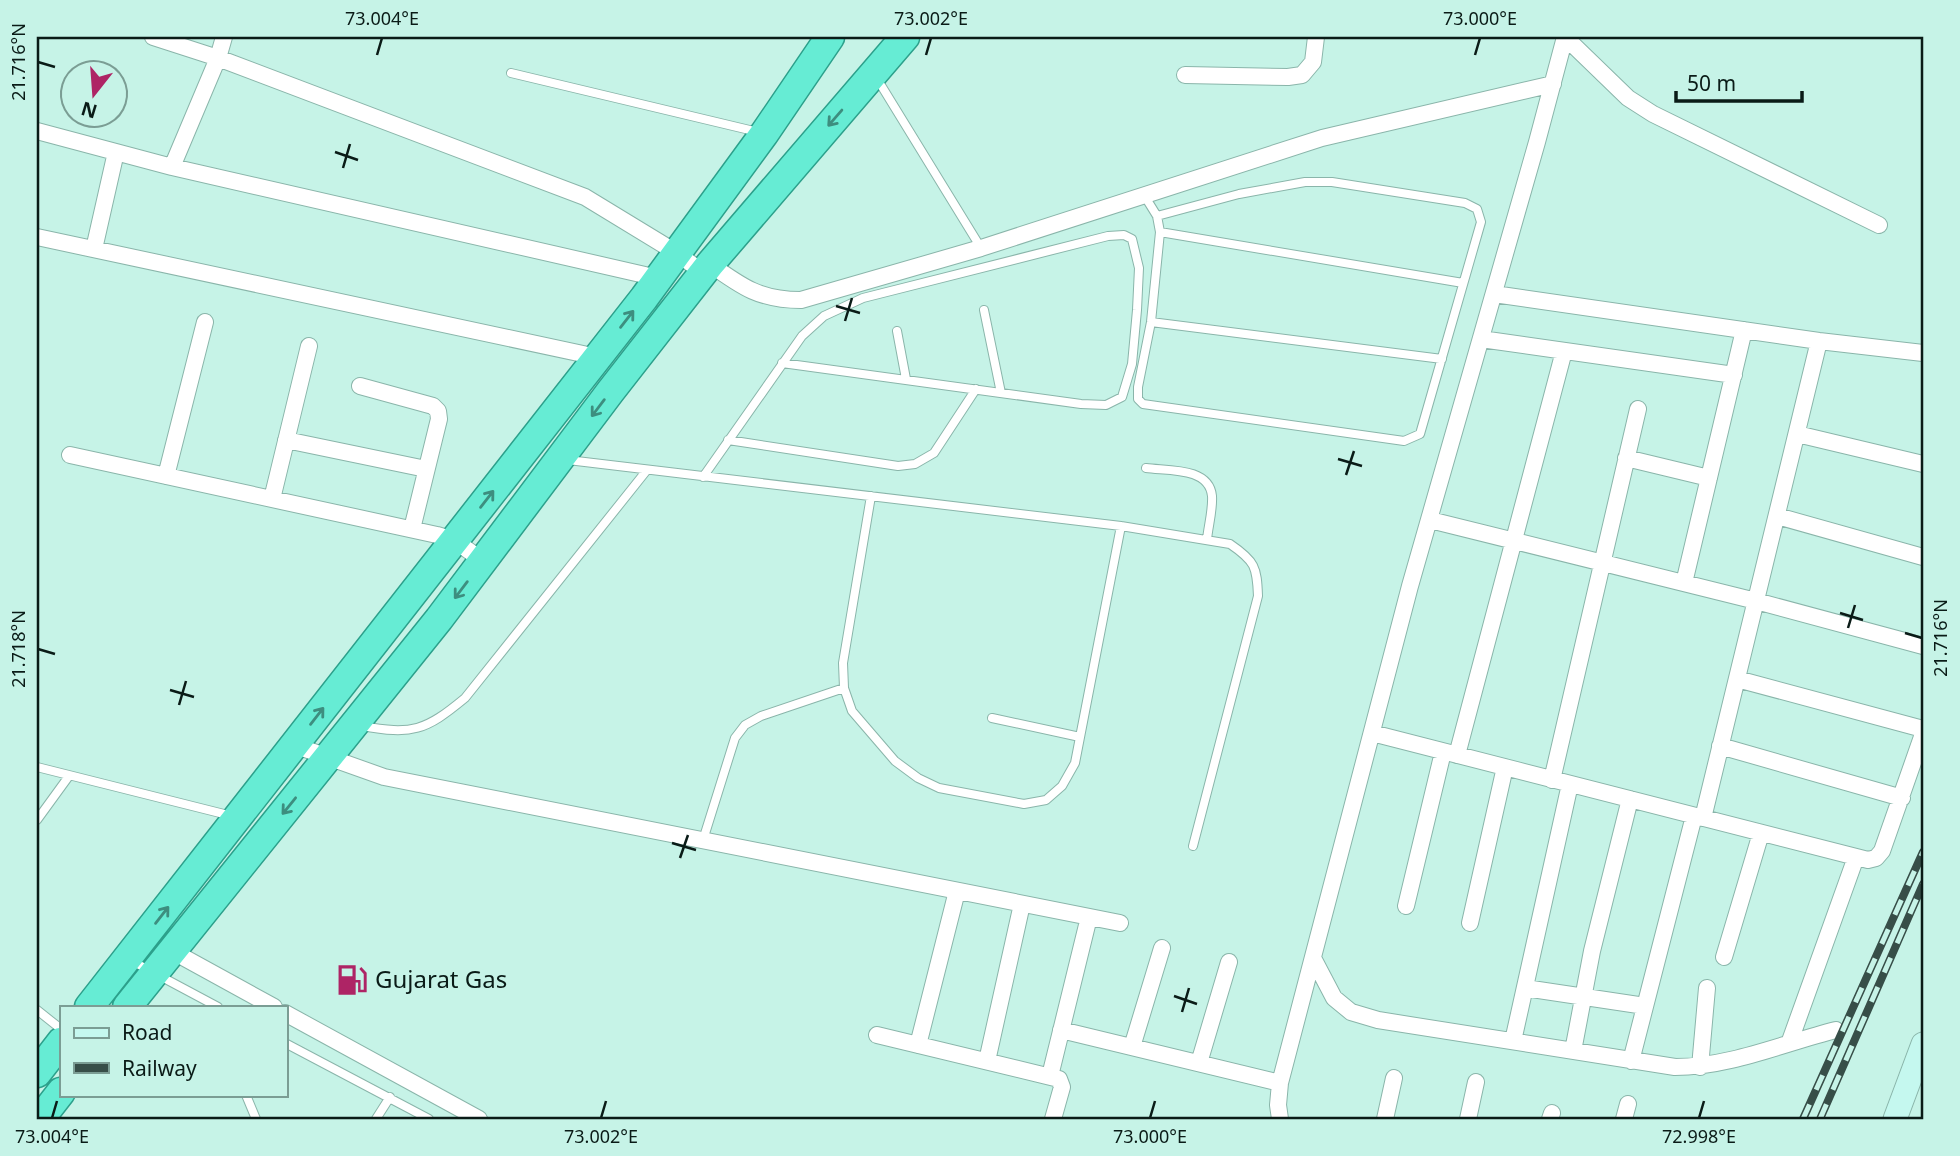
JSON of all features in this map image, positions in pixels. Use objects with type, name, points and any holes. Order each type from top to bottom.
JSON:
[{"type":"highway","points":[[128,1006],[483,561],[597,357],[764,134],[830,37]]},
{"type":"highway","points":[[90,1006],[454,540],[539,458],[905,37]]},
{"type":"highway","points":[[37,1073],[60,1043]]},
{"type":"highway","points":[[40,1119],[60,1093]]},
{"type":"main road","points":[[1895,1119],[1923,1044]]},
{"type":"street","points":[[153,37],[218,58],[585,197],[677,253],[746,289],[780,300],[801,300],[981,248],[1234,164],[1322,138],[1553,84]]},
{"type":"street","points":[[172,167],[218,58],[224,37]]},
{"type":"street","points":[[1185,75],[1302,75],[1313,62],[1316,37]]},
{"type":"street","points":[[1280,1119],[1280,1083],[1372,733],[1565,37],[1628,98],[1653,114],[1879,225]]},
{"type":"street","points":[[37,131],[172,167],[658,278]]},
{"type":"street","points":[[94,249],[116,152]]},
{"type":"street","points":[[37,237],[597,357]]},
{"type":"street","points":[[1494,294],[1923,354]]},
{"type":"street","points":[[166,476],[205,322]]},
{"type":"street","points":[[1684,583],[1744,330]]},
{"type":"street","points":[[1481,339],[1734,375]]},
{"type":"street","points":[[1631,1060],[1720,746],[1819,341]]},
{"type":"street","points":[[272,499],[309,346]]},
{"type":"street","points":[[1406,906],[1513,541],[1564,351]]},
{"type":"street","points":[[360,386],[433,406],[438,411],[439,419],[412,529]]},
{"type":"street","points":[[1552,779],[1638,409]]},
{"type":"street","points":[[1797,434],[1923,464]]},
{"type":"street","points":[[286,440],[426,469]]},
{"type":"street","points":[[70,455],[412,529],[454,540],[483,561]]},
{"type":"street","points":[[1626,458],[1709,478]]},
{"type":"street","points":[[1777,516],[1923,557]]},
{"type":"street","points":[[1430,520],[1756,601],[1923,646]]},
{"type":"street","points":[[1372,733],[1868,860],[1876,858],[1882,851],[1902,797],[1923,731],[1737,679]]},
{"type":"street","points":[[294,745],[327,759],[384,777],[1120,923]]},
{"type":"street","points":[[1720,746],[1902,797]]},
{"type":"street","points":[[1470,923],[1505,767]]},
{"type":"street","points":[[1513,1041],[1570,784]]},
{"type":"street","points":[[1573,1051],[1582,997],[1630,799]]},
{"type":"street","points":[[1724,957],[1761,833]]},
{"type":"street","points":[[1790,1041],[1856,857]]},
{"type":"street","points":[[918,1045],[957,891]]},
{"type":"street","points":[[987,1061],[1022,904]]},
{"type":"street","points":[[1050,1076],[1089,917]]},
{"type":"street","points":[[1132,1047],[1161,948]]},
{"type":"street","points":[[172,951],[272,1006]]},
{"type":"street","points":[[1313,958],[1334,998],[1351,1012],[1378,1020],[1675,1068],[1700,1067],[1836,1030]]},
{"type":"street","points":[[1199,1063],[1229,962]]},
{"type":"street","points":[[1525,988],[1645,1006]]},
{"type":"street","points":[[1700,1067],[1707,988]]},
{"type":"street","points":[[287,1014],[479,1119]]},
{"type":"street","points":[[1061,1030],[1280,1083]]},
{"type":"street","points":[[877,1035],[1059,1079],[1062,1087],[1053,1119]]},
{"type":"street","points":[[1385,1119],[1394,1078]]},
{"type":"street","points":[[1468,1119],[1476,1082]]},
{"type":"lane","points":[[511,73],[764,134]]},
{"type":"lane","points":[[874,74],[981,248]]},
{"type":"lane","points":[[1144,195],[1157,216],[1160,232],[1151,321],[1138,387],[1138,398],[1143,404],[1404,441],[1420,435],[1481,222],[1477,209],[1465,203],[1332,182],[1305,182],[1239,194],[1157,216]]},
{"type":"lane","points":[[1160,232],[1464,283]]},
{"type":"lane","points":[[703,477],[782,363],[802,336],[824,316],[863,298],[1108,236],[1124,235],[1132,239],[1139,268],[1132,364],[1122,397],[1106,405],[1081,404],[782,363]]},
{"type":"lane","points":[[984,310],[1001,393]]},
{"type":"lane","points":[[1151,321],[1442,359]]},
{"type":"lane","points":[[897,331],[906,379]]},
{"type":"lane","points":[[728,440],[898,466],[915,464],[934,453],[976,389]]},
{"type":"lane","points":[[539,458],[1121,526],[1230,544],[1244,554],[1257,572],[1258,596],[1193,846]]},
{"type":"lane","points":[[1146,468],[1192,474],[1205,480],[1212,495],[1207,540]]},
{"type":"lane","points":[[354,725],[386,730],[411,730],[437,721],[465,698],[647,470]]},
{"type":"lane","points":[[871,496],[843,663],[844,688],[852,711],[895,761],[918,778],[939,788],[1024,804],[1046,800],[1062,786],[1075,762],[1121,526]]},
{"type":"lane","points":[[703,840],[735,738],[745,725],[761,716],[844,688]]},
{"type":"lane","points":[[992,718],[1080,737]]},
{"type":"lane","points":[[37,767],[238,817]]},
{"type":"lane","points":[[37,820],[69,775]]},
{"type":"lane","points":[[128,958],[213,1006]]},
{"type":"lane","points":[[37,1010],[60,1028]]},
{"type":"lane","points":[[287,1043],[429,1119]]},
{"type":"lane","points":[[246,1096],[256,1119]]},
{"type":"lane","points":[[376,1119],[390,1097]]},
{"type":"railway","points":[[1803,1119],[1923,852]]},
{"type":"railway","points":[[1820,1119],[1923,884]]},
{"type":"place","name":"Gujarat Gas","points":[[352,980]]}]
